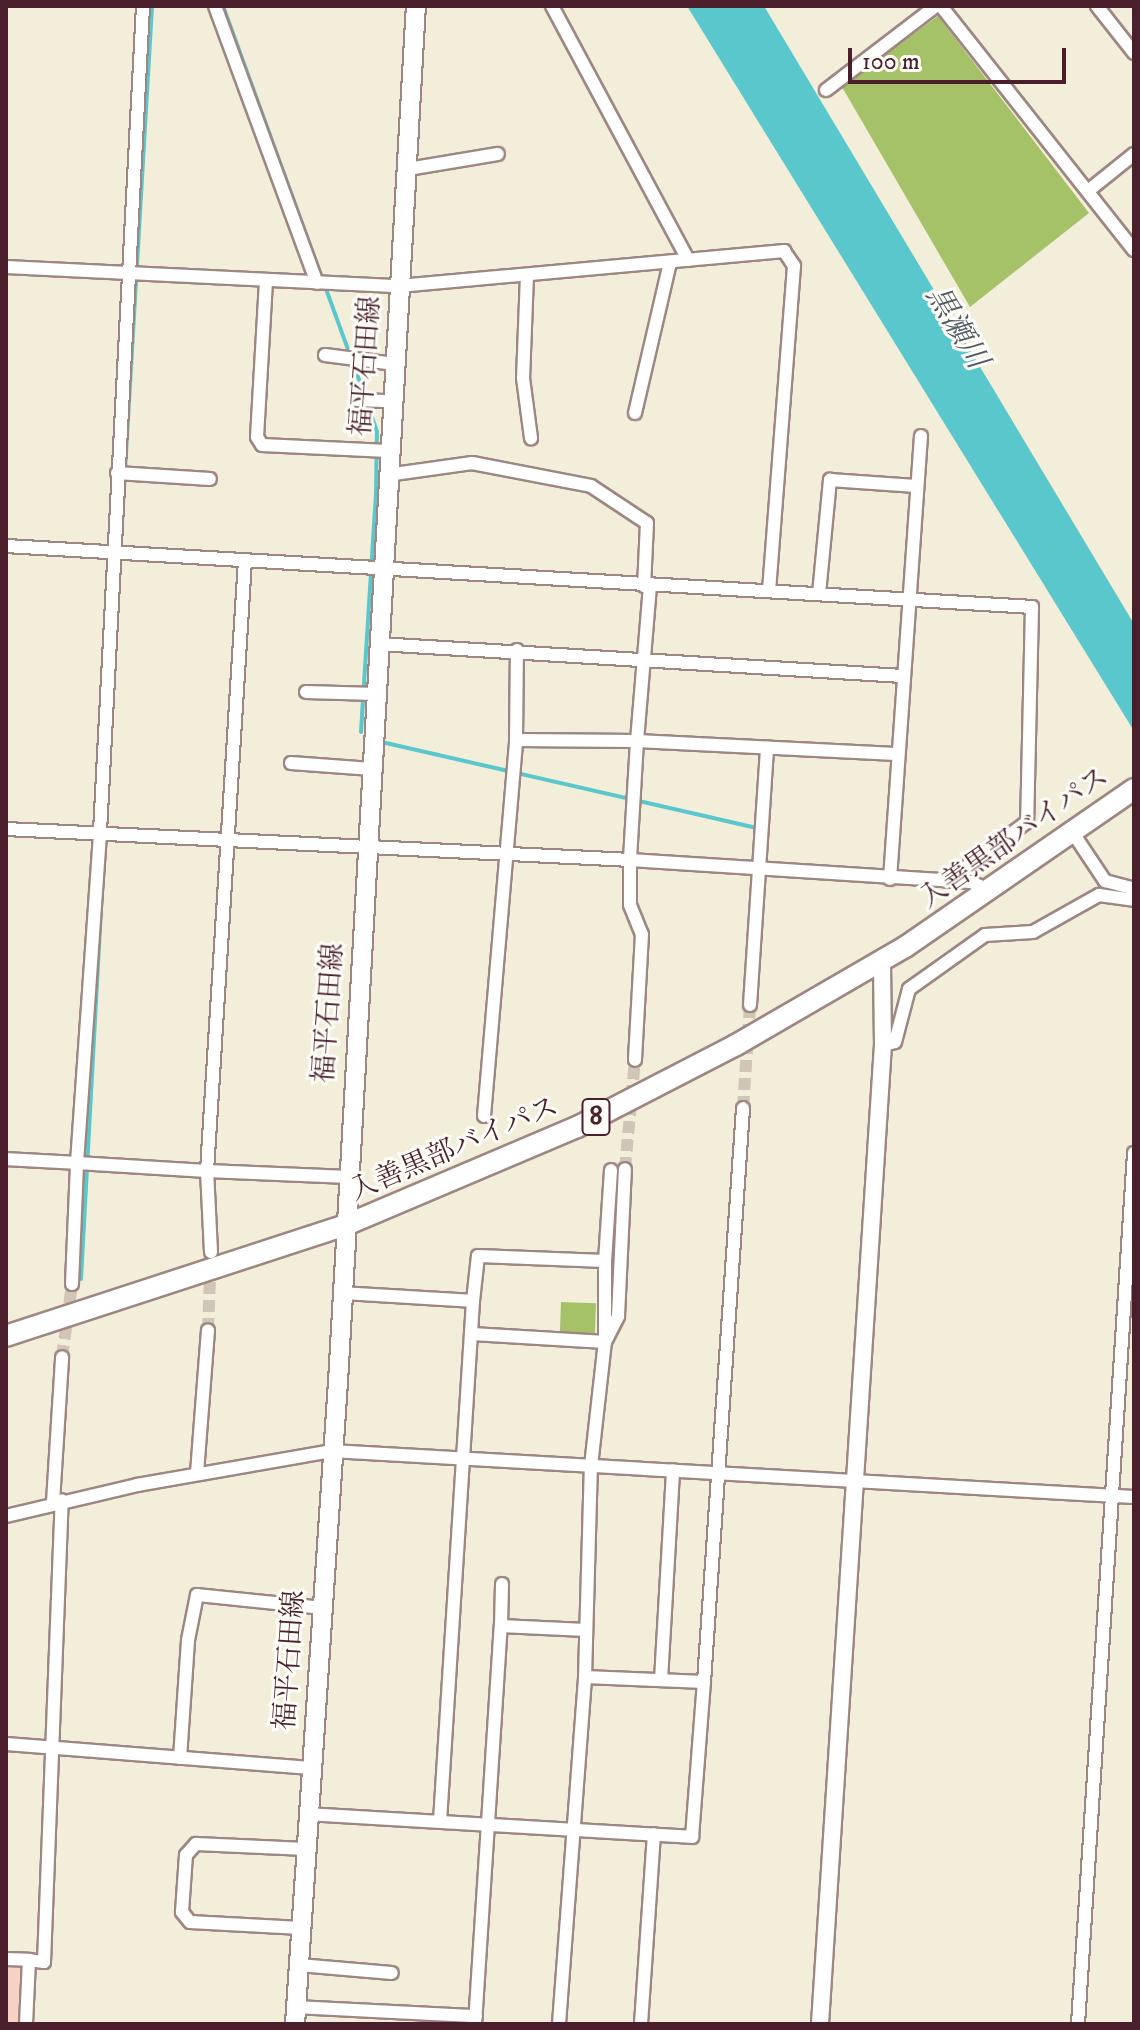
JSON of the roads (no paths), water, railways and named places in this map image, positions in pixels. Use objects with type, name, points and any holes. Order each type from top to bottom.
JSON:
[{"type":"highway","name":"入善黒部バイパス","points":[[6,1336],[346,1225],[577,1127],[736,1045],[882,961],[1134,789]]},
{"type":"main road","name":"福平石田線","points":[[295,2016],[349,1177],[388,451],[416,6]]},
{"type":"street","points":[[72,1284],[77,1163],[100,832],[143,6]]},
{"type":"street","points":[[215,6],[317,283]]},
{"type":"street","points":[[552,6],[688,260]]},
{"type":"street","points":[[826,90],[938,6],[1134,250]]},
{"type":"street","points":[[1097,6],[1134,53]]},
{"type":"street","points":[[408,169],[498,154]]},
{"type":"street","points":[[1088,191],[1134,154]]},
{"type":"street","points":[[6,267],[399,286],[784,251],[794,266],[769,591]]},
{"type":"street","points":[[635,413],[670,262]]},
{"type":"street","points":[[527,275],[523,378],[531,438]]},
{"type":"street","points":[[266,281],[257,437],[262,445],[388,451]]},
{"type":"street","points":[[325,355],[394,364]]},
{"type":"street","points":[[357,400],[391,401]]},
{"type":"street","points":[[890,879],[896,754],[921,436]]},
{"type":"street","points":[[387,475],[472,463],[591,486],[647,523],[644,657],[630,860],[630,905],[642,934],[635,1060]]},
{"type":"street","points":[[117,473],[210,479]]},
{"type":"street","points":[[819,594],[830,480],[916,486]]},
{"type":"street","points":[[6,546],[1032,607],[1027,822],[947,881]]},
{"type":"street","points":[[211,1252],[207,1171],[245,560]]},
{"type":"street","points":[[378,644],[644,657],[902,676]]},
{"type":"street","points":[[484,1116],[516,740],[517,650]]},
{"type":"street","points":[[306,692],[376,694]]},
{"type":"street","points":[[516,740],[637,741],[896,754]]},
{"type":"street","points":[[750,1005],[767,748]]},
{"type":"street","points":[[291,763],[372,769]]},
{"type":"street","points":[[6,829],[100,832],[368,850],[630,860],[757,872],[947,881],[989,890]]},
{"type":"street","points":[[1073,833],[1105,881],[1134,889]]},
{"type":"street","points":[[883,1045],[895,1042],[909,989],[985,935],[1033,932],[1099,895],[1134,900]]},
{"type":"street","points":[[820,2024],[883,1045],[882,961]]},
{"type":"street","points":[[308,1814],[692,1837],[743,1108]]},
{"type":"street","points":[[1078,2024],[1134,1153]]},
{"type":"street","points":[[6,1159],[349,1177]]},
{"type":"street","points":[[605,1342],[618,1316],[625,1169]]},
{"type":"street","points":[[559,2024],[585,1677],[591,1466],[605,1342],[605,1261],[611,1170]]},
{"type":"street","points":[[440,1821],[478,1256],[605,1261]]},
{"type":"street","points":[[342,1293],[473,1301]]},
{"type":"street","points":[[197,1473],[208,1330]]},
{"type":"street","points":[[472,1334],[605,1342]]},
{"type":"street","points":[[6,1959],[44,1962],[56,1748],[57,1501],[62,1357]]},
{"type":"street","points":[[6,1516],[57,1501],[197,1473],[331,1451],[1134,1497]]},
{"type":"street","points":[[661,1680],[673,1470]]},
{"type":"street","points":[[295,2016],[476,2020],[502,1584]]},
{"type":"street","points":[[180,1758],[188,1640],[197,1595],[322,1608]]},
{"type":"street","points":[[501,1626],[585,1630]]},
{"type":"street","points":[[585,1677],[704,1682]]},
{"type":"street","points":[[6,1744],[311,1768]]},
{"type":"street","points":[[641,2024],[654,1834]]},
{"type":"street","points":[[301,1928],[190,1922],[182,1912],[186,1855],[196,1844],[306,1849]]},
{"type":"street","points":[[26,2024],[29,1960]]},
{"type":"street","points":[[299,1965],[392,1973]]},
{"type":"water","name":"黒瀬川","points":[[687,6],[764,6],[1134,624],[1134,731]]},
{"type":"waterway","points":[[122,522],[152,6]]},
{"type":"waterway","points":[[223,6],[350,354]]},
{"type":"waterway","points":[[353,363],[365,396]]},
{"type":"waterway","points":[[361,732],[376,494],[377,432],[368,404]]},
{"type":"waterway","points":[[81,1279],[119,575]]},
{"type":"waterway","points":[[386,743],[752,827]]},
{"type":"tunnel","points":[[743,1108],[750,1005]]},
{"type":"tunnel","points":[[625,1169],[635,1060]]},
{"type":"tunnel","points":[[208,1330],[211,1252]]},
{"type":"tunnel","points":[[62,1357],[72,1284]]}]
